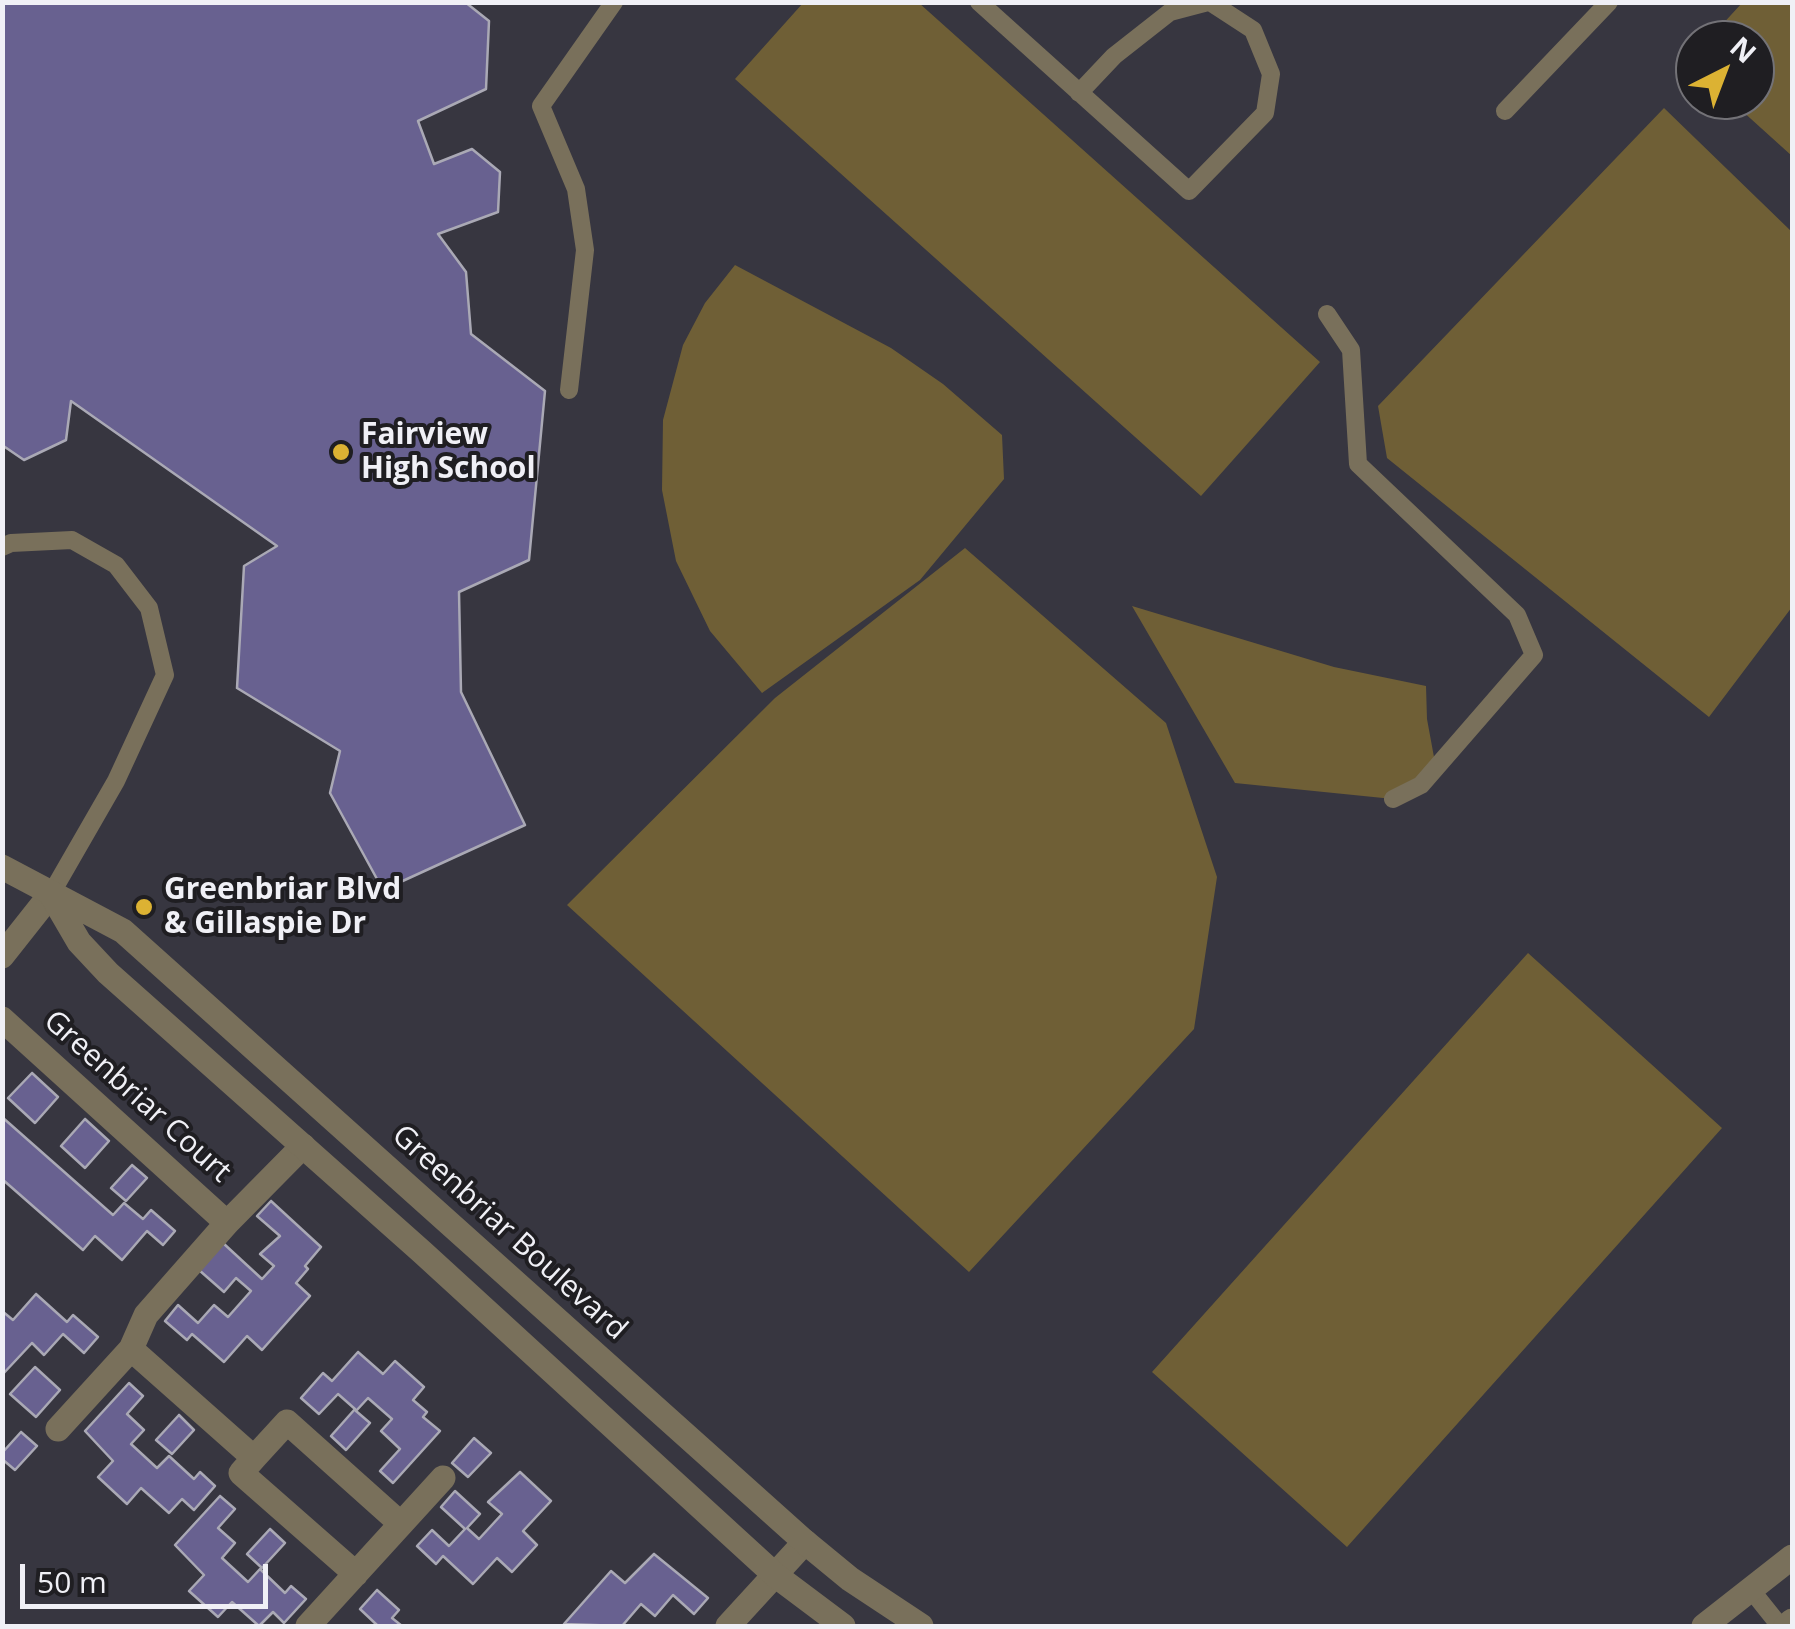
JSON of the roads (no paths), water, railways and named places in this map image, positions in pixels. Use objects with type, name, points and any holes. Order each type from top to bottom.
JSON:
[{"type":"street","name":"Greenbriar Boulevard","points":[[2,866],[124,931],[806,1542],[850,1579],[922,1626]]},
{"type":"street","name":"Greenbriar Boulevard","points":[[51,894],[79,942],[108,973],[775,1574],[843,1626]]},
{"type":"street","points":[[2,956],[51,894]]},
{"type":"street","name":"Greenbriar Court","points":[[2,1020],[227,1223]]},
{"type":"street","name":"Greenbriar Court","points":[[58,1429],[131,1349],[146,1315],[227,1223],[303,1146]]},
{"type":"street","points":[[131,1349],[254,1458]]},
{"type":"street","points":[[356,1574],[241,1473],[254,1458],[287,1422],[401,1524]]},
{"type":"street","points":[[308,1626],[443,1478]]},
{"type":"street","points":[[728,1626],[806,1542]]},
{"type":"street","points":[[1704,1626],[1792,1557]]},
{"type":"street","points":[[1783,1626],[1792,1621]]},
{"type":"lane","points":[[569,390],[585,250],[576,190],[541,106],[614,2]]},
{"type":"lane","points":[[979,2],[1079,94],[1189,192],[1266,114],[1272,74],[1252,30],[1209,2],[1170,12],[1114,56],[1079,94]]},
{"type":"lane","points":[[1505,111],[1609,2]]},
{"type":"lane","points":[[1327,314],[1351,350],[1358,464],[1517,614],[1534,654],[1421,786],[1393,799]]},
{"type":"lane","points":[[2,547],[11,542],[72,540],[116,565],[150,608],[165,674],[116,781],[51,894]]},
{"type":"lane","points":[[1752,1591],[1783,1626]]},
{"type":"place","name":"Fairview High School","points":[[341,452]]},
{"type":"place","name":"Greenbriar Blvd & Gillaspie Dr","points":[[144,907]]}]
